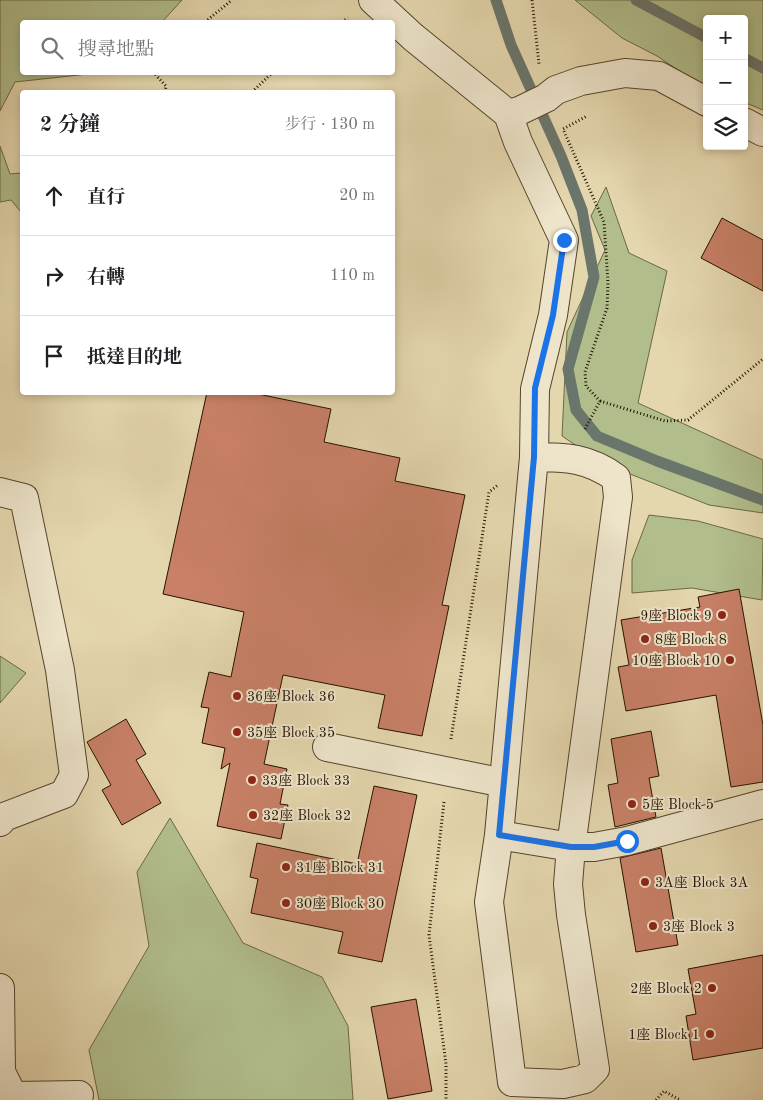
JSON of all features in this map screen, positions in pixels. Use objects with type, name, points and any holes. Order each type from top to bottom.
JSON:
[{"type":"street","points":[[373,0],[395,20]]},
{"type":"street","points":[[395,20],[413,37],[514,112],[518,142],[564,240],[553,315],[535,388],[534,457],[499,835],[489,902],[512,1082],[563,1084],[585,1079],[595,1068],[571,915],[568,884],[571,847],[618,497],[616,478],[602,467],[568,457],[534,457]]},
{"type":"street","points":[[514,112],[546,98],[556,90],[581,81],[625,73],[660,76],[703,100]]},
{"type":"street","points":[[748,124],[763,132]]},
{"type":"street","points":[[0,492],[24,498],[60,670],[74,775],[64,794],[4,817],[0,822]]},
{"type":"street","points":[[326,747],[504,783]]},
{"type":"street","points":[[499,835],[571,847],[594,847],[627,841],[763,804]]},
{"type":"street","points":[[0,988],[1,1072],[15,1098],[79,1095]]},
{"type":"path","points":[[207,20],[232,0]]},
{"type":"path","points":[[531,2],[538,64]]},
{"type":"path","points":[[156,75],[166,86],[165,90]]},
{"type":"path","points":[[254,90],[270,75]]},
{"type":"path","points":[[588,115],[563,129],[604,222],[608,283],[607,308],[585,372],[586,386],[600,401],[665,421],[688,420],[763,359]]},
{"type":"path","points":[[581,435],[600,401]]},
{"type":"path","points":[[656,1100],[664,1091],[680,1100]]},
{"type":"green space","points":[[0,0],[182,0],[164,20],[20,20],[20,75],[79,75],[15,82],[0,111]]},
{"type":"green space","points":[[575,0],[763,0],[763,110],[748,104],[748,15],[703,15],[703,85],[657,56],[622,38]]},
{"type":"green space","points":[[0,146],[10,174],[20,173],[20,211],[11,200],[0,202]]},
{"type":"green space","points":[[606,187],[629,253],[667,271],[638,403],[763,460],[763,513],[709,505],[602,463],[562,436],[567,332],[605,250],[591,216]]},
{"type":"green space","points":[[649,515],[698,521],[763,539],[762,600],[692,588],[632,593],[632,560]]},
{"type":"green space","points":[[0,656],[26,673],[0,703]]},
{"type":"green space","points":[[170,818],[243,943],[322,977],[348,1026],[353,1100],[99,1100],[89,1050],[149,946],[137,872]]},
{"type":"building","points":[[722,218],[763,240],[763,291],[701,258]]},
{"type":"building","points":[[206,395],[263,395],[331,409],[324,442],[400,458],[395,481],[465,495],[442,605],[449,606],[422,736],[378,728],[385,695],[283,675],[264,764],[287,769],[280,804],[288,805],[281,839],[217,826],[230,763],[221,769],[225,748],[202,743],[209,708],[201,707],[209,672],[231,677],[244,612],[163,594]]},
{"type":"building","points":[[739,589],[763,725],[763,782],[731,787],[716,695],[626,711],[618,667],[629,665],[621,620],[700,607],[698,597]]},
{"type":"building","points":[[126,719],[146,754],[136,760],[161,803],[122,825],[102,790],[111,785],[87,742]]},
{"type":"building","points":[[651,731],[659,776],[649,778],[656,817],[615,827],[608,785],[618,783],[611,739]]},
{"type":"building","points":[[374,786],[417,795],[382,962],[338,953],[343,932],[251,913],[258,879],[250,877],[257,843],[357,864]]},
{"type":"building","points":[[661,848],[678,945],[636,952],[620,858]]},
{"type":"building","points":[[763,955],[763,1048],[693,1060],[686,1016],[696,1014],[688,969]]},
{"type":"building","points":[[416,999],[432,1091],[388,1099],[371,1007]]},
{"type":"waterway","points":[[496,0],[511,45],[561,156],[582,210],[594,277],[568,369],[576,410],[597,436],[657,461],[763,500]]},
{"type":"waterway","points":[[636,0],[703,36]]},
{"type":"waterway","points":[[748,60],[763,68]]},
{"type":"place","name":"9座 Block 9","points":[[722,615]]},
{"type":"place","name":"8座 Block 8","points":[[645,639]]},
{"type":"place","name":"10座 Block 10","points":[[730,660]]},
{"type":"place","name":"36座 Block 36","points":[[237,696]]},
{"type":"place","name":"35座 Block 35","points":[[237,732]]},
{"type":"place","name":"33座 Block 33","points":[[252,780]]},
{"type":"place","name":"5座 Block 5","points":[[632,804]]},
{"type":"place","name":"32座 Block 32","points":[[253,815]]},
{"type":"place","name":"31座 Block 31","points":[[286,867]]},
{"type":"place","name":"3A座 Block 3A","points":[[645,882]]},
{"type":"place","name":"30座 Block 30","points":[[286,903]]},
{"type":"place","name":"3座 Block 3","points":[[653,926]]},
{"type":"place","name":"2座 Block 2","points":[[712,988]]},
{"type":"place","name":"1座 Block 1","points":[[710,1034]]},
{"type":"route","points":[[564,240],[553,315],[535,388],[534,457],[499,835],[571,847],[594,847],[627,841]]}]
